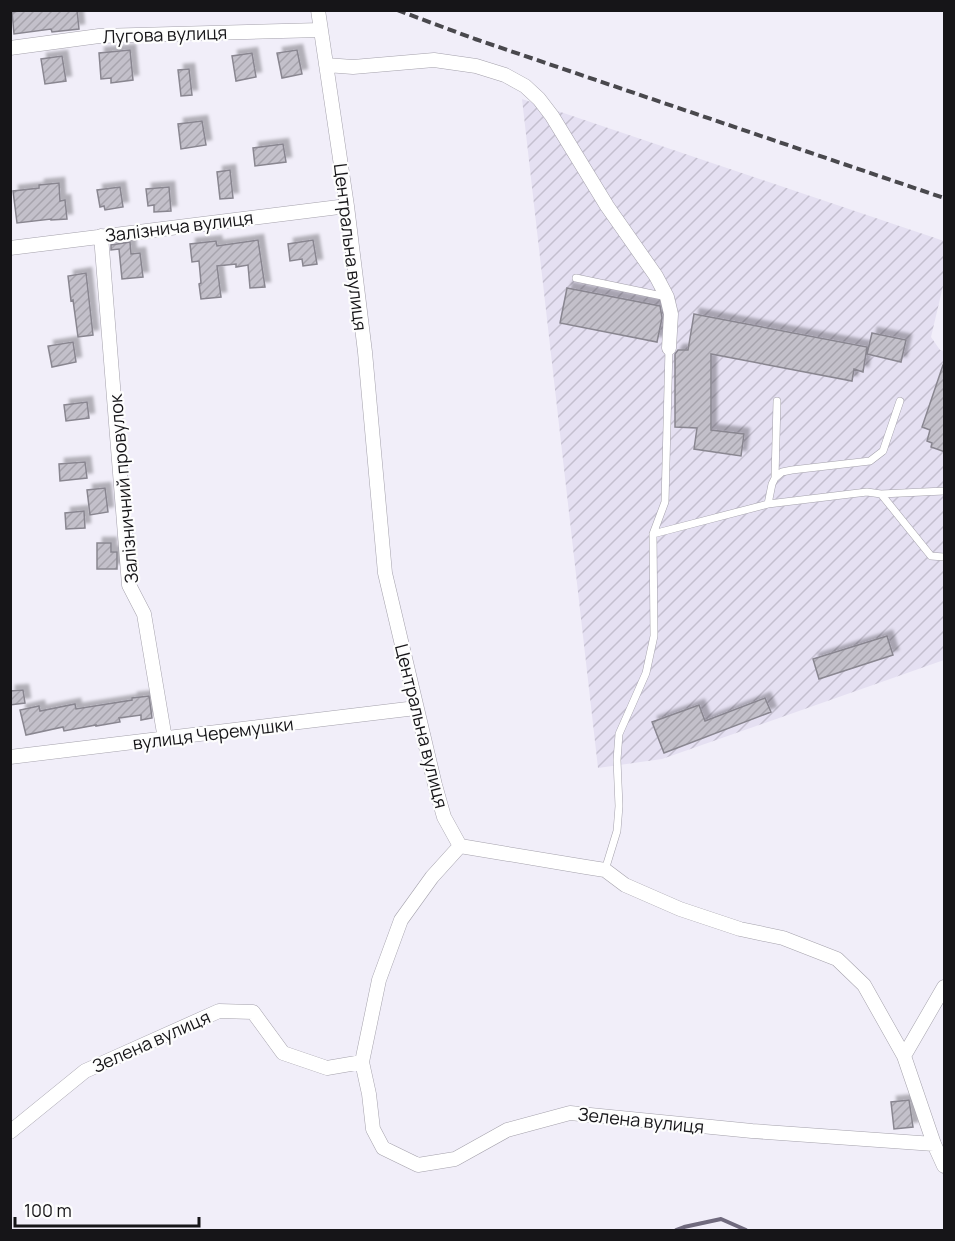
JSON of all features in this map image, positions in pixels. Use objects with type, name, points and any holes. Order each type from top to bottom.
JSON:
[{"type":"street","name":"Центральна вулиця","points":[[318,10],[347,206],[365,352],[385,573],[444,817],[460,846]]},
{"type":"street","name":"Лугова вулиця","points":[[10,48],[99,36],[320,30]]},
{"type":"street","points":[[326,65],[353,67],[434,60],[476,66],[505,75],[525,86],[552,116],[607,206],[656,276],[667,297],[671,314],[669,348]]},
{"type":"street","name":"Залізнича вулиця","points":[[10,248],[347,206]]},
{"type":"street","name":"Залізничний провулок","points":[[101,236],[129,585],[144,614],[165,739]]},
{"type":"street","name":"вулиця Черемушки","points":[[10,757],[416,708]]},
{"type":"street","points":[[362,1062],[379,980],[401,920],[432,877],[460,846],[605,870],[625,885],[680,909],[741,929],[783,938],[837,959],[864,985],[904,1056],[934,1144],[945,1166]]},
{"type":"street","points":[[904,1056],[945,987]]},
{"type":"street","name":"Зелена вулиця","points":[[10,1132],[85,1071],[219,1011],[253,1012],[283,1053],[327,1068],[362,1062],[373,1129],[383,1148],[418,1166],[455,1159],[507,1130],[570,1113],[752,1131],[934,1144]]},
{"type":"lane","points":[[576,278],[667,297]]},
{"type":"lane","points":[[605,870],[617,831],[619,806],[617,760],[620,734],[646,673],[654,636],[652,534],[665,502],[669,348]]},
{"type":"lane","points":[[775,478],[777,401]]},
{"type":"lane","points":[[768,504],[772,484],[782,472],[870,461],[883,451],[900,401]]},
{"type":"lane","points":[[652,534],[768,504],[867,492],[881,494],[945,491]]},
{"type":"lane","points":[[881,494],[930,556],[945,557]]},
{"type":"shaded area","points":[[522,99],[944,241],[944,282],[931,337],[940,350],[944,351],[944,660],[662,759],[598,768]]},
{"type":"building","points":[[77,10],[79,29],[52,32],[51,29],[14,34],[12,12]]},
{"type":"building","points":[[130,50],[133,80],[111,83],[111,78],[101,79],[99,53]]},
{"type":"building","points":[[297,50],[302,74],[282,78],[277,53]]},
{"type":"building","points":[[252,53],[256,77],[236,81],[232,56]]},
{"type":"building","points":[[62,56],[66,81],[45,84],[41,59]]},
{"type":"building","points":[[189,69],[192,95],[181,96],[178,70]]},
{"type":"building","points":[[202,121],[206,145],[181,149],[178,124]]},
{"type":"building","points":[[283,144],[286,162],[255,166],[253,148]]},
{"type":"building","points":[[230,170],[233,198],[220,199],[217,172]]},
{"type":"building","points":[[59,183],[60,201],[65,200],[67,219],[17,223],[13,191]]},
{"type":"building","points":[[120,187],[123,207],[105,210],[104,206],[100,207],[97,190]]},
{"type":"building","points":[[169,187],[171,211],[154,212],[154,205],[148,206],[146,189]]},
{"type":"building","points":[[258,240],[265,287],[250,288],[248,265],[217,266],[221,297],[201,299],[199,261],[192,262],[190,244],[216,241],[217,246]]},
{"type":"building","points":[[313,240],[317,264],[303,266],[302,259],[290,261],[288,244]]},
{"type":"building","points":[[130,242],[131,254],[140,253],[143,277],[122,279],[119,249],[111,250],[111,245]]},
{"type":"building","points":[[86,273],[93,335],[78,337],[68,276]]},
{"type":"building","points":[[567,288],[660,306],[662,318],[657,342],[560,323]]},
{"type":"building","points":[[694,314],[867,347],[863,372],[854,369],[852,381],[711,354],[711,430],[744,434],[741,456],[694,449],[697,428],[675,427],[675,354],[678,350],[688,350]]},
{"type":"building","points":[[872,333],[906,340],[901,362],[867,354]]},
{"type":"building","points":[[73,342],[76,362],[52,367],[48,346]]},
{"type":"building","points":[[943,365],[945,365],[945,452],[931,447],[932,443],[927,441],[930,430],[922,427]]},
{"type":"building","points":[[87,402],[89,418],[66,421],[64,405]]},
{"type":"building","points":[[85,462],[87,478],[60,481],[59,464]]},
{"type":"building","points":[[105,488],[108,512],[90,515],[87,490]]},
{"type":"building","points":[[84,511],[85,528],[66,529],[65,513]]},
{"type":"building","points":[[97,543],[111,543],[111,552],[117,552],[117,569],[97,569]]},
{"type":"building","points":[[887,636],[893,655],[819,679],[813,659]]},
{"type":"building","points":[[23,690],[25,703],[10,705],[10,691]]},
{"type":"building","points":[[149,696],[152,718],[141,720],[141,715],[119,718],[120,722],[64,731],[63,727],[26,735],[20,710],[39,706],[40,711],[75,704],[76,709]]},
{"type":"building","points":[[765,698],[771,712],[664,753],[652,722],[699,705],[705,721]]},
{"type":"building","points":[[909,1100],[913,1127],[894,1129],[891,1102]]},
{"type":"waterway","points":[[676,1230],[721,1219],[746,1230]]},
{"type":"railway","points":[[397,10],[475,39],[944,198]]}]
